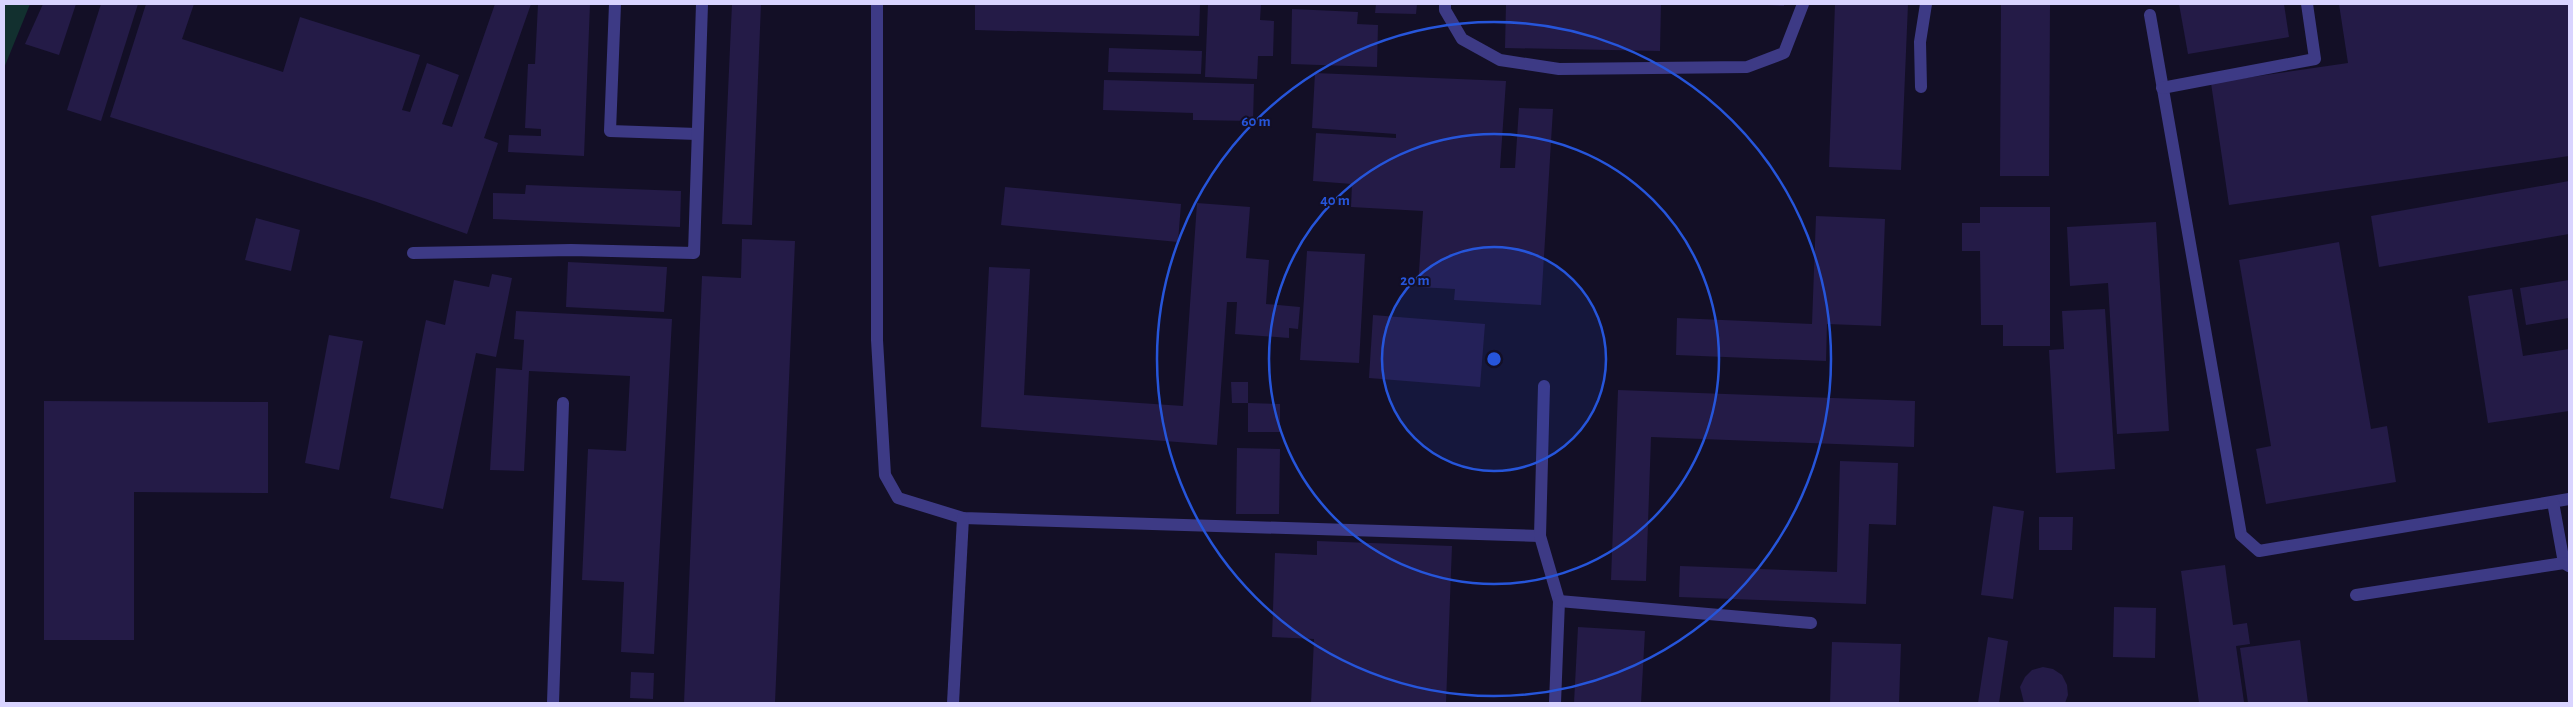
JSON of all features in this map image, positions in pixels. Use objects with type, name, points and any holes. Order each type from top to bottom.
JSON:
[{"type":"street","points":[[615,4],[610,131],[698,134]]},
{"type":"street","points":[[413,253],[571,250],[694,253],[702,4]]},
{"type":"street","points":[[877,4],[878,340],[885,475],[898,498],[963,518],[1540,536]]},
{"type":"street","points":[[1445,4],[1445,10],[1462,39],[1500,60],[1569,69],[1747,67],[1784,53],[1803,4]]},
{"type":"street","points":[[1921,87],[1920,42],[1926,4]]},
{"type":"street","points":[[2162,88],[2315,60],[2307,4]]},
{"type":"street","points":[[2150,15],[2241,535],[2259,551],[2569,499]]},
{"type":"street","points":[[1544,386],[1540,536],[1559,601],[1555,703]]},
{"type":"street","points":[[553,703],[563,403]]},
{"type":"street","points":[[2356,594],[2567,564],[2553,502]]},
{"type":"street","points":[[952,703],[963,518]]},
{"type":"street","points":[[1559,601],[1811,623]]},
{"type":"green space","points":[[4,4],[30,4],[4,68]]},
{"type":"building","points":[[43,4],[76,4],[59,55],[25,44]]},
{"type":"building","points":[[101,4],[138,4],[101,121],[67,110]]},
{"type":"building","points":[[146,4],[194,4],[182,39],[283,72],[300,17],[420,55],[402,110],[410,112],[427,63],[459,75],[442,124],[452,127],[495,4],[531,4],[484,138],[498,143],[467,234],[374,201],[110,117]]},
{"type":"building","points":[[538,4],[590,4],[584,156],[508,152],[509,135],[541,136],[541,129],[525,128],[528,64],[535,64]]},
{"type":"building","points":[[732,4],[761,4],[752,225],[722,224]]},
{"type":"building","points":[[975,4],[1200,4],[1199,36],[975,30]]},
{"type":"building","points":[[1208,4],[1261,4],[1260,20],[1274,21],[1273,56],[1258,56],[1257,79],[1205,77]]},
{"type":"building","points":[[1376,4],[1417,4],[1416,14],[1375,13]]},
{"type":"building","points":[[1506,4],[1661,4],[1660,51],[1505,48]]},
{"type":"building","points":[[1784,4],[1784,6],[1767,5]]},
{"type":"building","points":[[1835,4],[1908,4],[1901,170],[1829,167]]},
{"type":"building","points":[[2001,4],[2050,4],[2049,176],[2000,176]]},
{"type":"building","points":[[2179,4],[2284,4],[2289,37],[2188,54]]},
{"type":"building","points":[[2339,4],[2569,4],[2569,156],[2229,205],[2211,83],[2348,63]]},
{"type":"building","points":[[1292,9],[1358,12],[1357,24],[1378,25],[1377,67],[1291,64]]},
{"type":"building","points":[[1109,48],[1202,51],[1201,74],[1108,72]]},
{"type":"building","points":[[1315,73],[1506,81],[1500,168],[1515,168],[1519,108],[1553,109],[1541,305],[1454,300],[1455,289],[1418,287],[1423,211],[1351,207],[1352,184],[1313,181],[1316,133],[1396,138],[1396,134],[1312,128]]},
{"type":"building","points":[[1104,80],[1254,84],[1253,121],[1193,120],[1193,113],[1103,110]]},
{"type":"building","points":[[2569,181],[2569,234],[2379,267],[2371,216]]},
{"type":"building","points":[[526,185],[681,191],[680,227],[493,219],[493,193],[525,194]]},
{"type":"building","points":[[1005,187],[1181,204],[1178,242],[1001,225]]},
{"type":"building","points":[[1197,203],[1250,207],[1246,258],[1269,260],[1266,304],[1300,307],[1298,329],[1289,328],[1289,338],[1235,334],[1237,302],[1227,302],[1217,445],[981,427],[989,267],[1030,269],[1024,395],[1183,406]]},
{"type":"building","points":[[1980,207],[2050,207],[2050,346],[2003,346],[2003,325],[1981,325],[1980,251],[1962,251],[1962,223],[1980,223]]},
{"type":"building","points":[[1816,216],[1885,219],[1881,326],[1827,324],[1826,361],[1676,355],[1677,318],[1812,324]]},
{"type":"building","points":[[256,218],[300,230],[291,271],[245,260]]},
{"type":"building","points":[[2156,222],[2169,431],[2117,434],[2108,283],[2070,286],[2067,227]]},
{"type":"building","points":[[742,239],[795,241],[775,703],[684,703],[702,276],[741,278]]},
{"type":"building","points":[[2339,242],[2371,429],[2387,426],[2396,482],[2266,504],[2256,449],[2271,446],[2239,260]]},
{"type":"building","points":[[1307,251],[1365,254],[1359,363],[1300,360]]},
{"type":"building","points":[[568,262],[667,267],[664,312],[566,307]]},
{"type":"building","points":[[492,274],[512,278],[496,357],[476,353],[443,509],[390,498],[426,320],[445,325],[454,280],[489,287]]},
{"type":"building","points":[[2569,280],[2569,318],[2526,325],[2520,288]]},
{"type":"building","points":[[2512,289],[2523,356],[2569,349],[2569,411],[2488,423],[2468,296]]},
{"type":"building","points":[[2105,309],[2115,469],[2056,473],[2049,350],[2064,349],[2062,311]]},
{"type":"building","points":[[516,311],[672,319],[654,654],[621,652],[624,582],[582,580],[588,449],[626,451],[630,376],[529,371],[524,471],[490,470],[496,368],[522,370],[524,340],[514,339]]},
{"type":"building","points":[[1373,315],[1485,324],[1480,387],[1369,378]]},
{"type":"building","points":[[329,335],[363,341],[339,470],[305,463]]},
{"type":"building","points":[[1231,382],[1248,382],[1248,403],[1232,403]]},
{"type":"building","points":[[1618,390],[1915,401],[1914,447],[1651,437],[1646,581],[1611,580]]},
{"type":"building","points":[[44,401],[268,402],[268,493],[134,492],[134,640],[44,640]]},
{"type":"building","points":[[1248,403],[1280,404],[1280,432],[1248,432]]},
{"type":"building","points":[[1237,448],[1280,449],[1279,514],[1236,514]]},
{"type":"building","points":[[1840,461],[1898,463],[1896,525],[1869,524],[1866,604],[1679,597],[1680,566],[1837,572]]},
{"type":"building","points":[[1993,506],[2024,511],[2013,599],[1981,595]]},
{"type":"building","points":[[2039,517],[2073,517],[2072,550],[2039,550]]},
{"type":"building","points":[[1317,541],[1452,546],[1446,703],[1311,703],[1314,639],[1272,637],[1275,553],[1317,555]]},
{"type":"building","points":[[2225,565],[2233,625],[2247,623],[2250,644],[2236,646],[2244,702],[2199,703],[2181,571]]},
{"type":"building","points":[[2114,607],[2156,608],[2155,658],[2113,657]]},
{"type":"building","points":[[1578,627],[1645,631],[1641,703],[1574,703]]},
{"type":"building","points":[[1988,637],[2008,641],[1999,703],[1978,703]]},
{"type":"building","points":[[2300,640],[2308,703],[2248,703],[2240,648]]},
{"type":"building","points":[[1832,642],[1901,644],[1899,703],[1830,703]]},
{"type":"building","points":[[2043,667],[2053,669],[2062,675],[2067,685],[2068,695],[2065,703],[2024,703],[2020,687],[2025,677],[2032,670]]},
{"type":"building","points":[[631,672],[654,673],[653,699],[630,698]]}]
